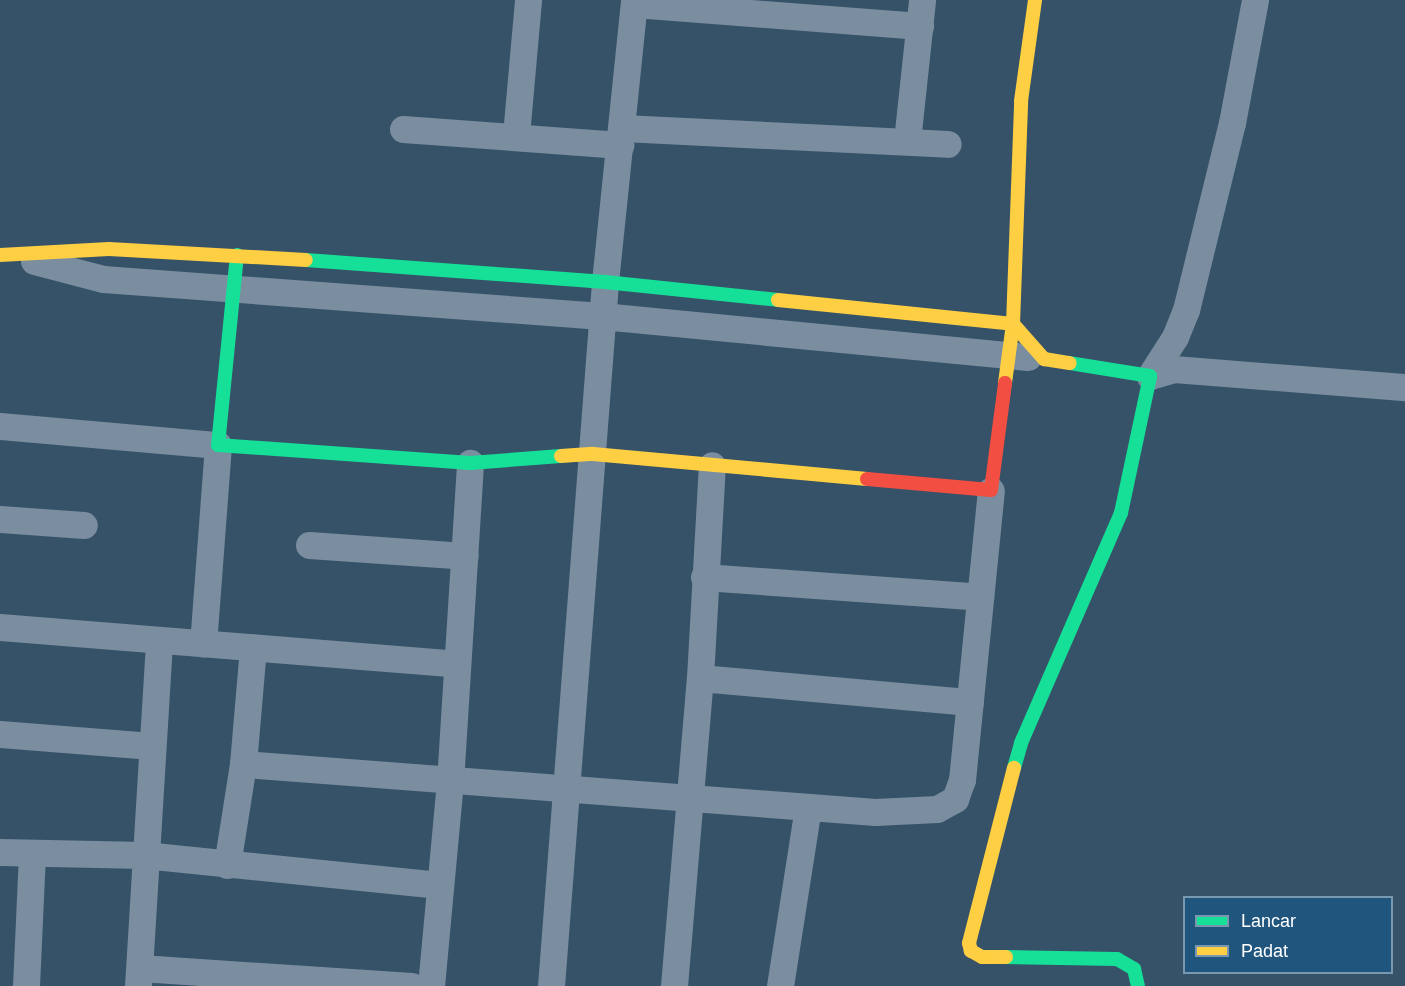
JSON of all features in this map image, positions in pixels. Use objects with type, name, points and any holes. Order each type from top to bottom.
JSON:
[{"type":"street","points":[[516,135],[528,0]]},
{"type":"street","points":[[243,764],[564,791],[875,812],[947,806],[960,791],[991,489],[1013,324],[1021,100],[1035,0]]},
{"type":"street","points":[[1138,986],[1134,969],[1117,959],[982,957],[971,951],[969,943],[1021,743],[1121,513],[1150,376],[1175,337],[1186,310],[1232,123],[1255,0]]},
{"type":"street","points":[[551,986],[564,791],[593,454],[605,282],[634,2],[921,13],[907,141]]},
{"type":"street","points":[[403,129],[516,135],[907,141],[948,144]]},
{"type":"street","points":[[9,255],[109,249],[237,255],[605,282],[1013,324],[1044,359]]},
{"type":"street","points":[[9,255],[103,279],[603,316],[1009,355],[1150,376],[1174,369],[1405,387]]},
{"type":"street","points":[[203,643],[218,445],[237,255]]},
{"type":"street","points":[[0,426],[218,445],[470,463],[593,454],[991,489]]},
{"type":"street","points":[[430,986],[450,782],[470,463]]},
{"type":"street","points":[[674,986],[700,678],[712,465]]},
{"type":"street","points":[[0,519],[84,525]]},
{"type":"street","points":[[309,545],[465,556]]},
{"type":"street","points":[[704,577],[980,597]]},
{"type":"street","points":[[0,627],[159,643],[203,643],[456,664]]},
{"type":"street","points":[[159,643],[144,855],[139,977],[411,986]]},
{"type":"street","points":[[227,865],[243,764],[253,647]]},
{"type":"street","points":[[700,678],[970,702]]},
{"type":"street","points":[[0,734],[152,746]]},
{"type":"street","points":[[780,986],[808,807]]},
{"type":"street","points":[[0,852],[144,855],[439,885]]},
{"type":"street","points":[[26,986],[32,853]]},
{"type":"traffic: fast","points":[[237,255],[218,445],[470,463],[561,456]]},
{"type":"traffic: fast","points":[[306,260],[605,282],[778,300]]},
{"type":"traffic: fast","points":[[1014,768],[1021,743],[1121,513],[1150,376],[1070,363]]},
{"type":"traffic: fast","points":[[1006,957],[1117,959],[1134,969],[1138,986]]},
{"type":"traffic: slow","points":[[1005,383],[1013,324],[1021,101],[1035,0]]},
{"type":"traffic: slow","points":[[0,255],[109,249],[306,260]]},
{"type":"traffic: slow","points":[[778,300],[1013,324],[1044,359],[1070,363]]},
{"type":"traffic: slow","points":[[561,456],[593,454],[867,479]]},
{"type":"traffic: slow","points":[[1006,957],[982,957],[971,951],[969,943],[1014,768]]},
{"type":"traffic: jam","points":[[867,479],[991,490],[1005,383]]}]
